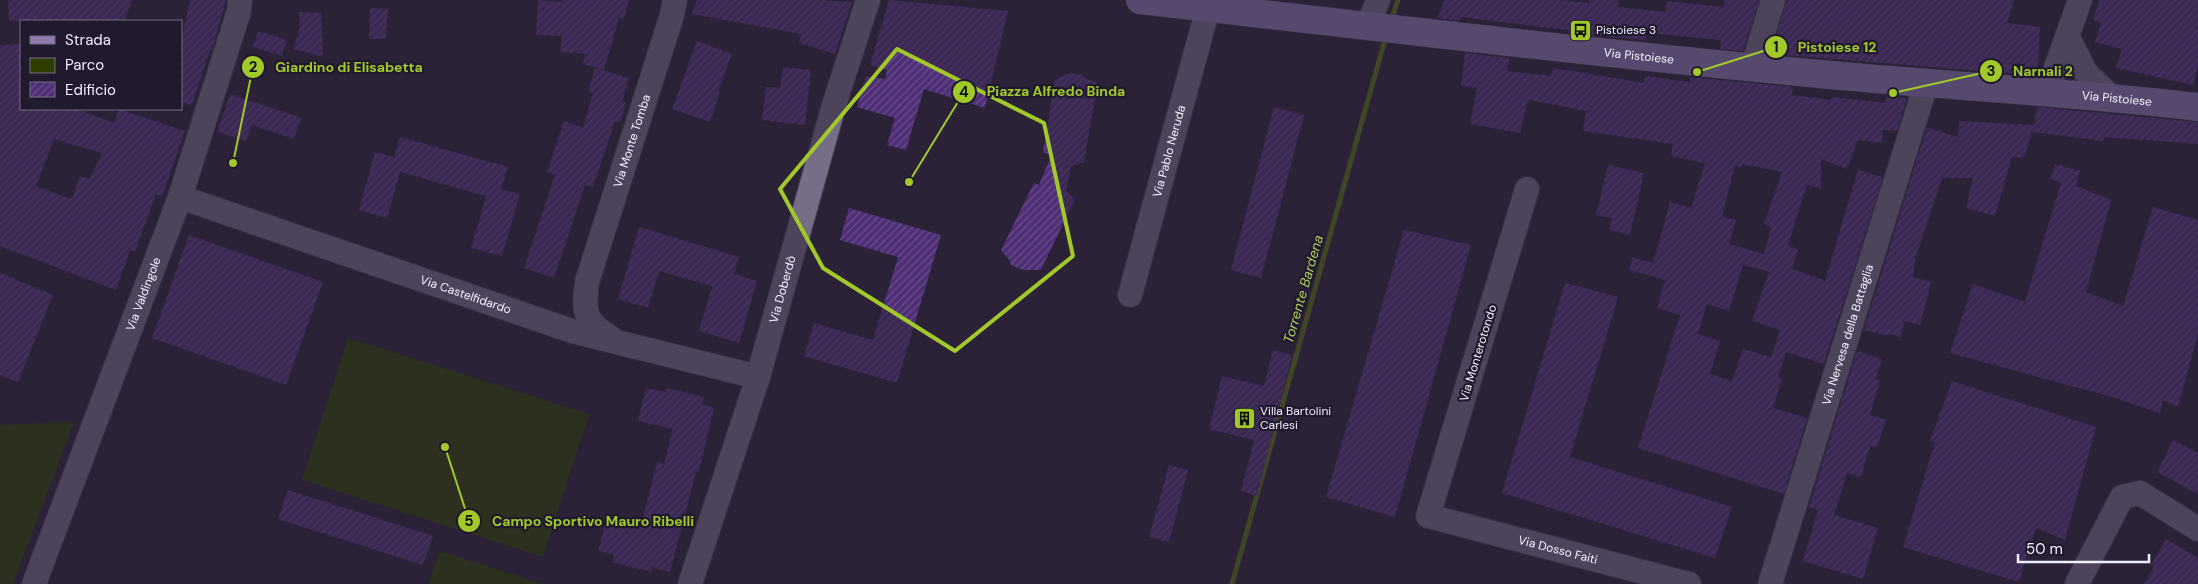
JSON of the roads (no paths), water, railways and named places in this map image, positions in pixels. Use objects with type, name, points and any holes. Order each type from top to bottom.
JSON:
[{"type":"main road","name":"Via Pistoiese","points":[[1140,0],[1664,59],[1926,84],[2110,96],[2198,107]]},
{"type":"street","name":"Via Valdingole","points":[[34,584],[180,197],[239,11],[240,0]]},
{"type":"street","name":"Via Monte Tomba","points":[[620,343],[591,323],[587,316],[584,305],[587,282],[672,15],[675,0]]},
{"type":"street","name":"Via Doberdò","points":[[692,581],[758,377],[834,105],[868,0]]},
{"type":"street","points":[[1374,26],[1378,0]]},
{"type":"street","points":[[1753,66],[1773,0]]},
{"type":"street","points":[[2033,90],[2047,81],[2054,73],[2080,0]]},
{"type":"street","name":"Via Pablo Neruda","points":[[1130,295],[1208,8]]},
{"type":"street","points":[[2068,37],[2086,73],[2110,96]]},
{"type":"street","name":"Via Nervesa della Battaglia","points":[[1770,584],[1926,84]]},
{"type":"street","name":"Via Monterotondo","points":[[1428,516],[1527,189]]},
{"type":"street","name":"Via Castelfidardo","points":[[180,197],[572,331],[758,377]]},
{"type":"street","name":"Via Monte Tomba","points":[[498,306],[562,312],[572,307],[587,282]]},
{"type":"street","points":[[2077,584],[2122,497],[2140,493],[2198,529]]},
{"type":"street","name":"Via Dosso Faiti","points":[[1428,516],[1689,584]]},
{"type":"waterway","name":"Torrente Bardena","points":[[1391,21],[1398,0]]},
{"type":"waterway","name":"Torrente Bardena","points":[[1232,584],[1386,36]]},
{"type":"place","name":"Pistoiese 3","points":[[1580,30]]},
{"type":"place","name":"Pistoiese 12","points":[[1697,72]]},
{"type":"place","name":"Narnali 2","points":[[1893,93]]},
{"type":"place","name":"Giardino di Elisabetta","points":[[233,163]]},
{"type":"place","name":"Piazza Alfredo Binda","points":[[909,182]]},
{"type":"place","name":"Villa Bartolini Carlesi","points":[[1244,418]]},
{"type":"place","name":"Campo Sportivo Mauro Ribelli","points":[[445,447]]}]
